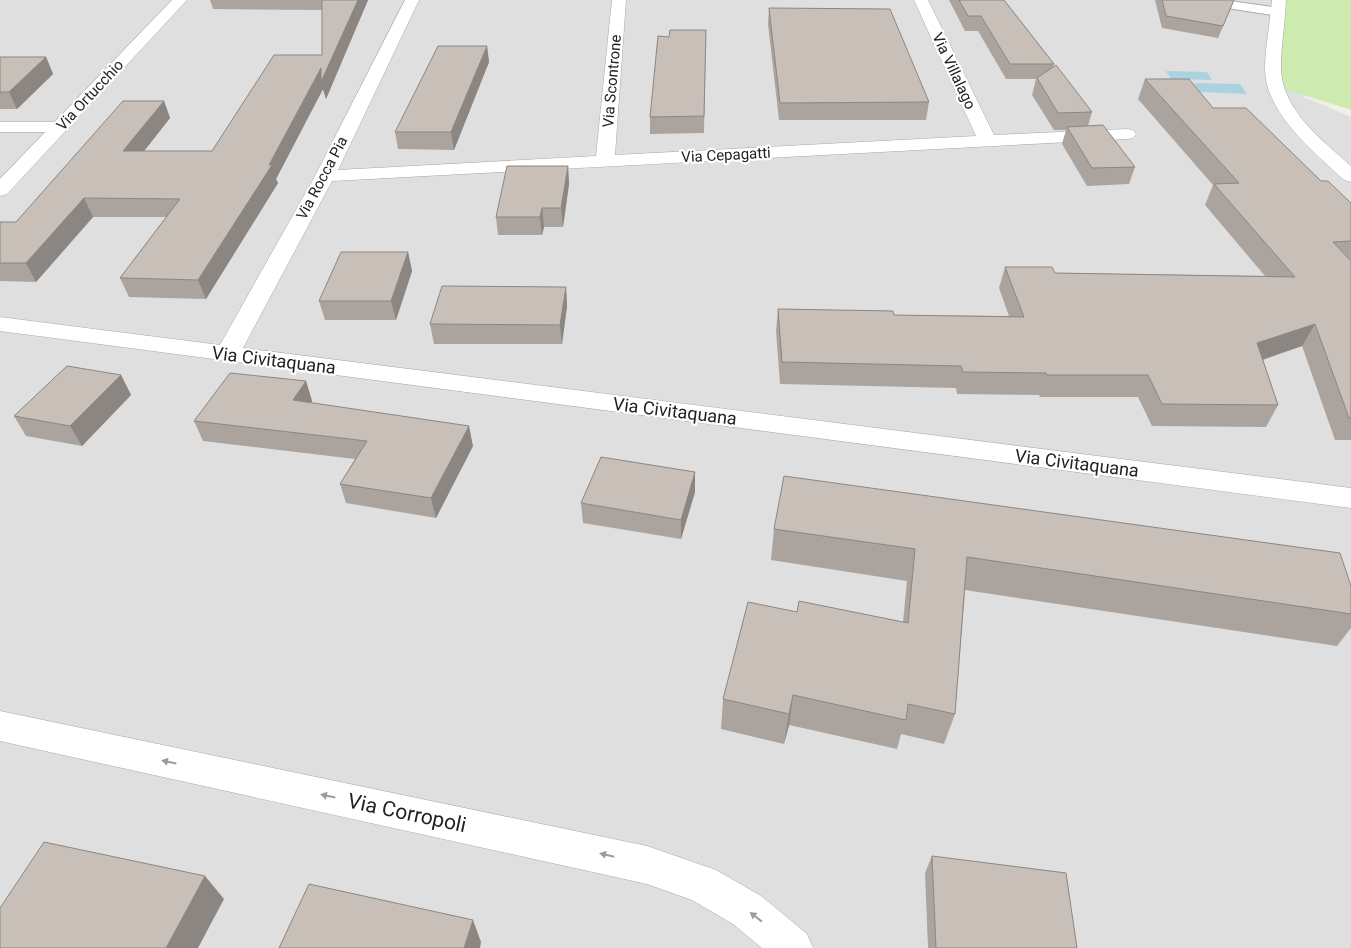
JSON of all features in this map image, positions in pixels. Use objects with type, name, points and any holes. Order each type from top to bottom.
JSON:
[{"type":"street","name":"Via Ortucchio","points":[[0,190],[180,0]]},
{"type":"street","name":"Via Rocca Pia","points":[[227,354],[325,176],[412,0]]},
{"type":"street","name":"Via Scontrone","points":[[605,162],[619,0]]},
{"type":"street","name":"Via Villalago","points":[[921,0],[987,141]]},
{"type":"street","points":[[1279,6],[1273,70],[1273,80],[1277,92],[1298,123],[1351,176]]},
{"type":"street","points":[[0,127],[60,127]]},
{"type":"street","name":"Via Cepagatti","points":[[325,176],[1128,134]]},
{"type":"street","name":"Via Civitaquana","points":[[0,324],[1351,498]]},
{"type":"street","name":"Via Corropoli","points":[[0,726],[647,865],[710,888],[748,910],[793,948]]},
{"type":"lane","points":[[1200,0],[1279,6]]},
{"type":"shaded area","points":[[0,0],[1299,0],[1292,57],[1304,97],[1351,117],[1351,948],[0,948]]},
{"type":"green space","points":[[1281,0],[1351,0],[1351,110],[1275,86]]},
{"type":"water","points":[[1166,71],[1207,72],[1212,80],[1171,79]]},
{"type":"water","points":[[1194,83],[1240,84],[1247,94],[1200,92]]},
{"type":"building","points":[[322,0],[358,0],[321,82],[321,68],[269,165],[272,165],[198,280],[120,278],[180,199],[84,198],[26,263],[0,263],[0,222],[16,222],[123,101],[164,101],[123,151],[212,151],[274,55],[322,55]]},
{"type":"building","points":[[959,0],[1004,0],[1054,64],[1010,64],[981,16],[968,16]]},
{"type":"building","points":[[1162,0],[1234,0],[1223,26],[1166,16]]},
{"type":"building","points":[[769,8],[890,9],[929,102],[780,103]]},
{"type":"building","points":[[670,30],[706,30],[704,116],[650,117],[658,36],[669,37]]},
{"type":"building","points":[[438,46],[487,46],[451,132],[395,132]]},
{"type":"building","points":[[0,57],[46,57],[9,92],[0,92]]},
{"type":"building","points":[[1056,65],[1092,112],[1058,113],[1037,78]]},
{"type":"building","points":[[1145,79],[1189,79],[1213,108],[1246,108],[1321,181],[1328,181],[1351,203],[1351,241],[1333,242],[1351,261],[1351,418],[1349,418],[1315,324],[1257,343],[1278,405],[1162,404],[1148,375],[1047,375],[1046,373],[963,372],[961,366],[782,362],[778,309],[893,311],[894,315],[1024,317],[1005,267],[1052,267],[1055,273],[1295,277],[1214,184],[1239,183]]},
{"type":"building","points":[[1103,125],[1135,167],[1092,168],[1067,127]]},
{"type":"building","points":[[507,166],[568,166],[561,208],[542,208],[540,217],[496,217]]},
{"type":"building","points":[[341,252],[408,252],[391,301],[319,301]]},
{"type":"building","points":[[442,286],[566,287],[560,325],[430,324]]},
{"type":"building","points":[[67,366],[121,375],[70,426],[14,416]]},
{"type":"building","points":[[230,373],[306,381],[293,400],[469,426],[431,498],[340,484],[367,441],[194,421]]},
{"type":"building","points":[[601,457],[695,472],[681,520],[581,503]]},
{"type":"building","points":[[784,476],[1340,553],[1351,586],[1351,614],[967,557],[955,714],[908,704],[906,720],[793,695],[789,714],[723,699],[748,602],[797,612],[799,601],[908,623],[915,549],[774,529]]},
{"type":"building","points":[[44,842],[205,876],[166,948],[0,948],[0,908]]},
{"type":"building","points":[[932,856],[1066,873],[1077,948],[936,948]]},
{"type":"building","points":[[309,884],[473,920],[464,948],[279,948]]}]
